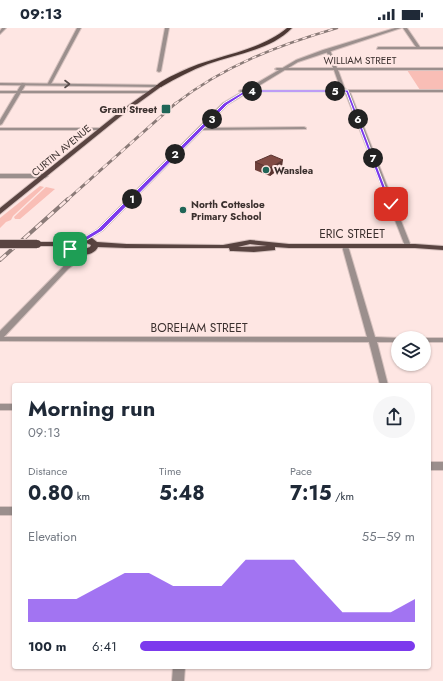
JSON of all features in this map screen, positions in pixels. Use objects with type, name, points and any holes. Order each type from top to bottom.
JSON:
[{"type":"highway","name":"CURTIN AVENUE","points":[[152,89],[185,71],[263,45],[288,29]]},
{"type":"main road","name":"CURTIN AVENUE","points":[[0,212],[41,176],[152,89]]},
{"type":"main road","name":"CURTIN AVENUE","points":[[0,204],[41,176]]},
{"type":"main road","points":[[0,245],[70,247],[78,253],[93,246],[85,239],[75,241],[70,247]]},
{"type":"main road","name":"ERIC STREET","points":[[411,246],[443,243]]},
{"type":"main road","name":"ERIC STREET","points":[[93,246],[223,247],[254,250],[289,246],[411,246],[443,248]]},
{"type":"street","points":[[49,84],[79,28]]},
{"type":"street","points":[[159,71],[167,28]]},
{"type":"street","points":[[85,239],[100,230],[225,104],[244,91],[277,69],[294,60],[398,28]]},
{"type":"street","points":[[405,28],[420,48]]},
{"type":"street","points":[[378,48],[443,48]]},
{"type":"street","points":[[244,91],[298,61],[328,50]]},
{"type":"street","points":[[328,50],[343,90],[347,91],[411,246]]},
{"type":"street","name":"WILLIAM STREET","points":[[277,69],[443,69]]},
{"type":"street","points":[[0,84],[49,84],[152,89]]},
{"type":"street","points":[[0,124],[24,84]]},
{"type":"street","points":[[0,92],[152,89]]},
{"type":"street","points":[[244,91],[443,91]]},
{"type":"street","points":[[200,129],[304,128]]},
{"type":"street","points":[[0,129],[99,130]]},
{"type":"street","points":[[0,176],[41,176]]},
{"type":"street","points":[[0,336],[66,268],[93,246],[100,230]]},
{"type":"street","points":[[345,246],[356,290],[373,341],[384,383]]},
{"type":"street","points":[[66,268],[70,247]]},
{"type":"street","name":"BOREHAM STREET","points":[[0,339],[391,340]]},
{"type":"street","points":[[431,340],[443,340]]},
{"type":"street","points":[[0,407],[12,407]]},
{"type":"street","points":[[431,466],[443,466]]},
{"type":"street","points":[[0,511],[12,511]]},
{"type":"street","points":[[178,681],[179,669]]},
{"type":"shaded area","points":[[407,70],[443,70],[443,90],[420,90]]},
{"type":"shaded area","points":[[40,186],[44,187],[13,216],[11,220],[6,222],[0,228],[0,218]]},
{"type":"shaded area","points":[[46,187],[55,189],[20,219],[15,219],[14,217]]},
{"type":"building","points":[[271,155],[283,160],[270,168],[255,162]]},
{"type":"railway","points":[[175,104],[212,78],[252,58],[273,49],[337,28]]},
{"type":"railway","points":[[67,200],[176,103]]},
{"type":"railway","points":[[0,260],[68,199]]},
{"type":"place","name":"Grant Street","points":[[166,109]]},
{"type":"place","name":"Wanslea","points":[[266,170]]},
{"type":"place","name":"North Cottesloe Primary School","points":[[183,210]]},
{"type":"route","points":[[70,249],[69,247],[72,242],[85,239],[100,230],[200,129],[205,126],[225,104],[246,91],[347,91],[391,204]]}]
